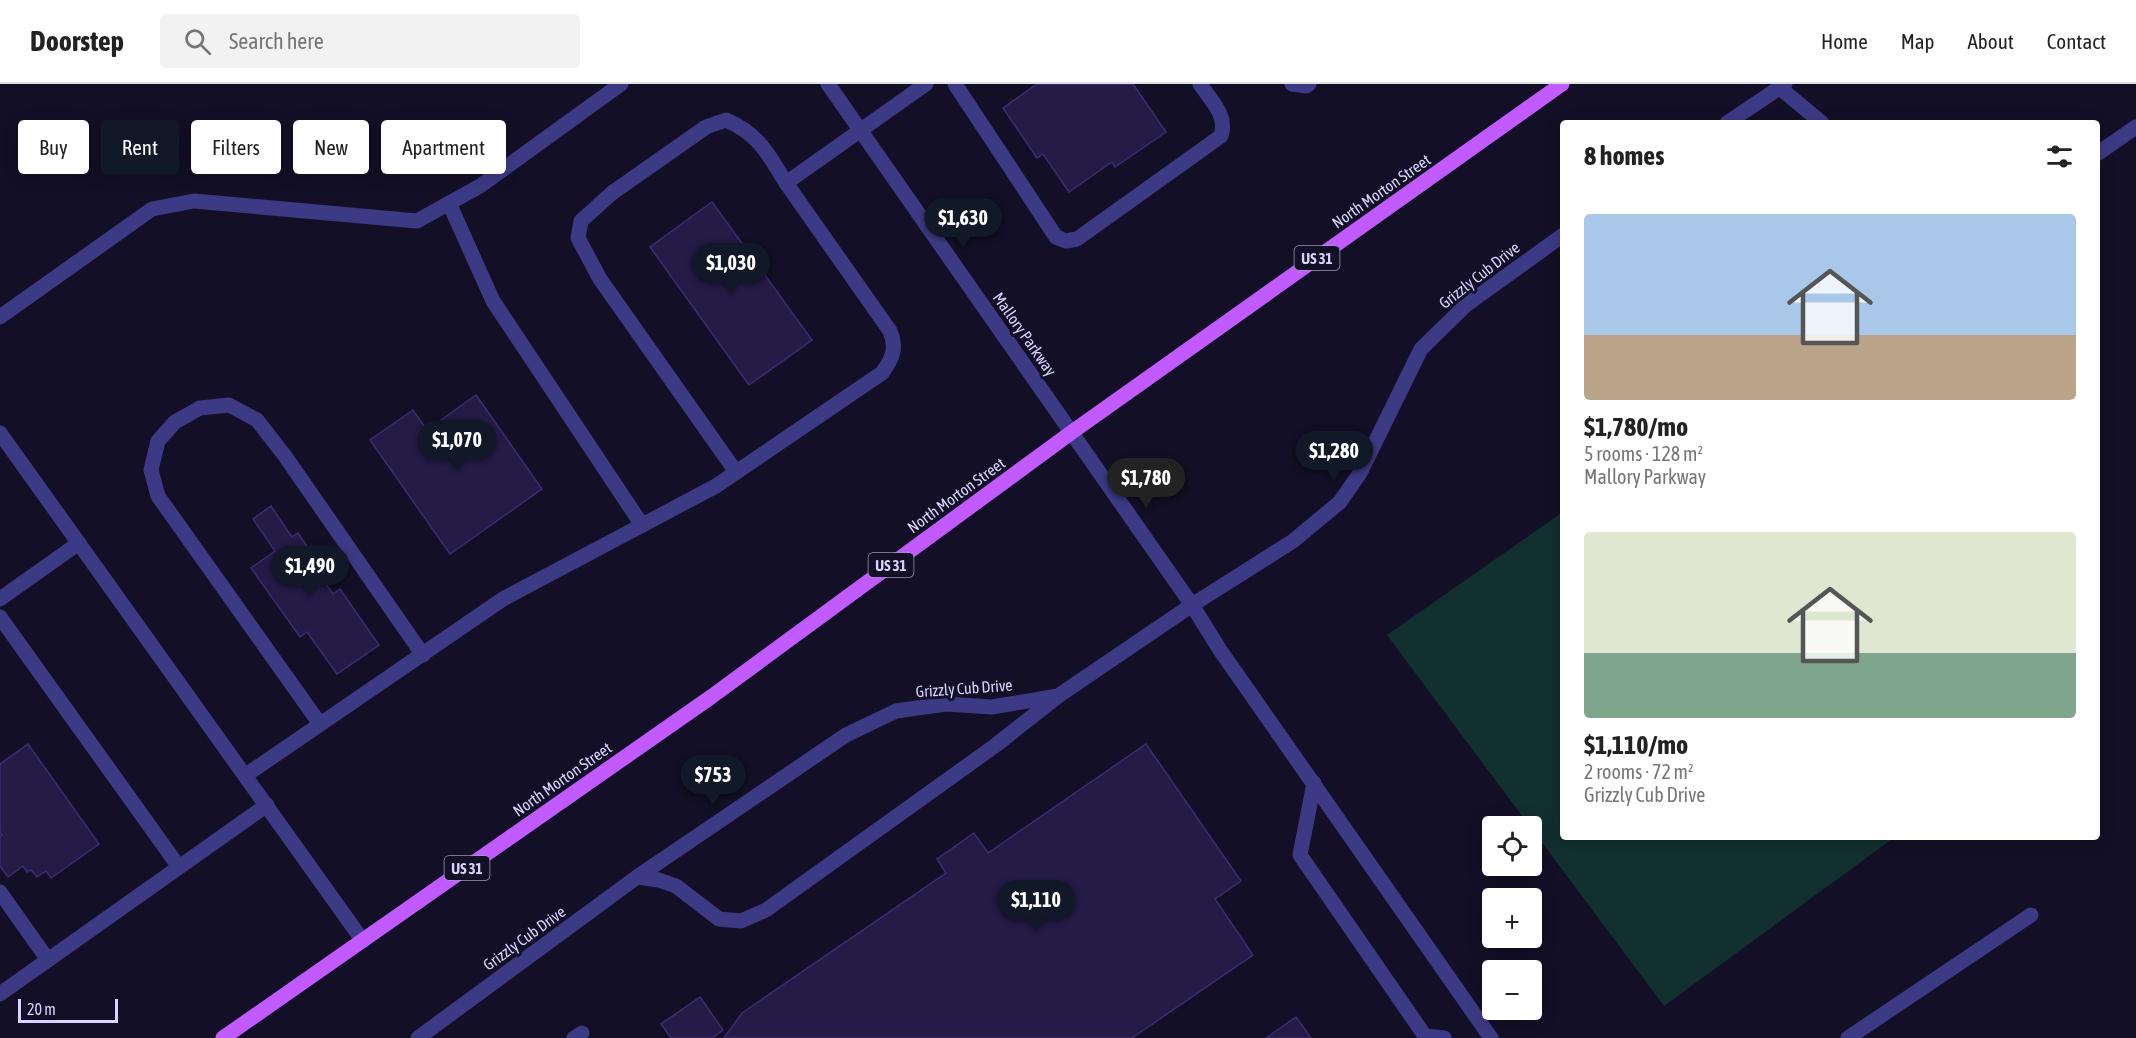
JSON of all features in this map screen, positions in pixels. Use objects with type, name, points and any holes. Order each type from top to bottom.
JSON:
[{"type":"main road","name":"North Morton Street","points":[[223,1038],[711,697],[1072,432],[1562,84]]},
{"type":"street","points":[[0,317],[152,209],[194,201],[417,220],[480,186],[621,84]]},
{"type":"street","name":"Mallory Parkway","points":[[828,84],[1491,1038]]},
{"type":"street","points":[[786,183],[926,84]]},
{"type":"street","points":[[955,84],[1056,237],[1066,241],[1077,239],[1221,136],[1224,127],[1223,117],[1200,84]]},
{"type":"street","points":[[1292,84],[1306,86],[1309,84]]},
{"type":"street","points":[[1732,120],[1783,86],[1819,120]]},
{"type":"street","points":[[246,775],[503,599],[683,505],[736,472],[882,373],[892,359],[895,343],[890,331],[786,183],[761,142],[744,127],[726,120],[706,127],[612,193],[580,221],[578,238],[600,279],[736,472]]},
{"type":"street","points":[[2100,152],[2136,127]]},
{"type":"street","points":[[449,203],[493,301],[642,525]]},
{"type":"street","name":"Grizzly Cub Drive","points":[[418,1038],[637,878],[846,735],[896,711],[946,704],[992,707],[1058,696],[1192,605],[1293,541],[1340,502],[1360,473],[1421,348],[1466,305],[1560,237]]},
{"type":"street","points":[[320,724],[158,496],[151,470],[158,441],[175,422],[200,408],[229,405],[257,420],[285,456],[423,655]]},
{"type":"street","points":[[0,434],[363,941]]},
{"type":"street","points":[[0,599],[79,543]]},
{"type":"street","points":[[0,617],[179,867]]},
{"type":"street","points":[[637,878],[659,880],[676,886],[719,919],[741,921],[766,910],[996,745],[1058,696]]},
{"type":"street","points":[[1314,783],[1300,855],[1425,1036],[1444,1038]]},
{"type":"street","points":[[0,994],[267,805]]},
{"type":"street","points":[[0,892],[48,960]]},
{"type":"street","points":[[1848,1038],[2031,915]]},
{"type":"green space","points":[[1560,514],[1560,840],[1891,840],[1664,1006],[1542,843],[1542,816],[1522,816],[1387,635]]},
{"type":"building","points":[[1037,84],[1133,84],[1166,132],[1115,167],[1112,162],[1069,192],[1043,154],[1037,158],[1003,108]]},
{"type":"building","points":[[712,202],[812,340],[749,385],[650,247]]},
{"type":"building","points":[[476,395],[542,489],[450,554],[370,440],[413,410],[427,430]]},
{"type":"building","points":[[271,506],[292,537],[298,533],[315,558],[310,562],[333,594],[340,589],[379,645],[337,674],[307,632],[300,637],[251,568],[275,551],[253,519]]},
{"type":"building","points":[[28,744],[99,844],[51,878],[46,871],[37,877],[31,870],[27,872],[23,866],[8,877],[0,866],[0,836],[2,835],[0,832],[0,764]]},
{"type":"building","points":[[1146,744],[1241,881],[1215,899],[1253,955],[1132,1038],[724,1038],[742,1013],[946,873],[937,859],[974,833],[988,853]]},
{"type":"building","points":[[700,997],[723,1030],[712,1038],[671,1038],[661,1024]]},
{"type":"building","points":[[1296,1017],[1311,1038],[1266,1038]]}]
